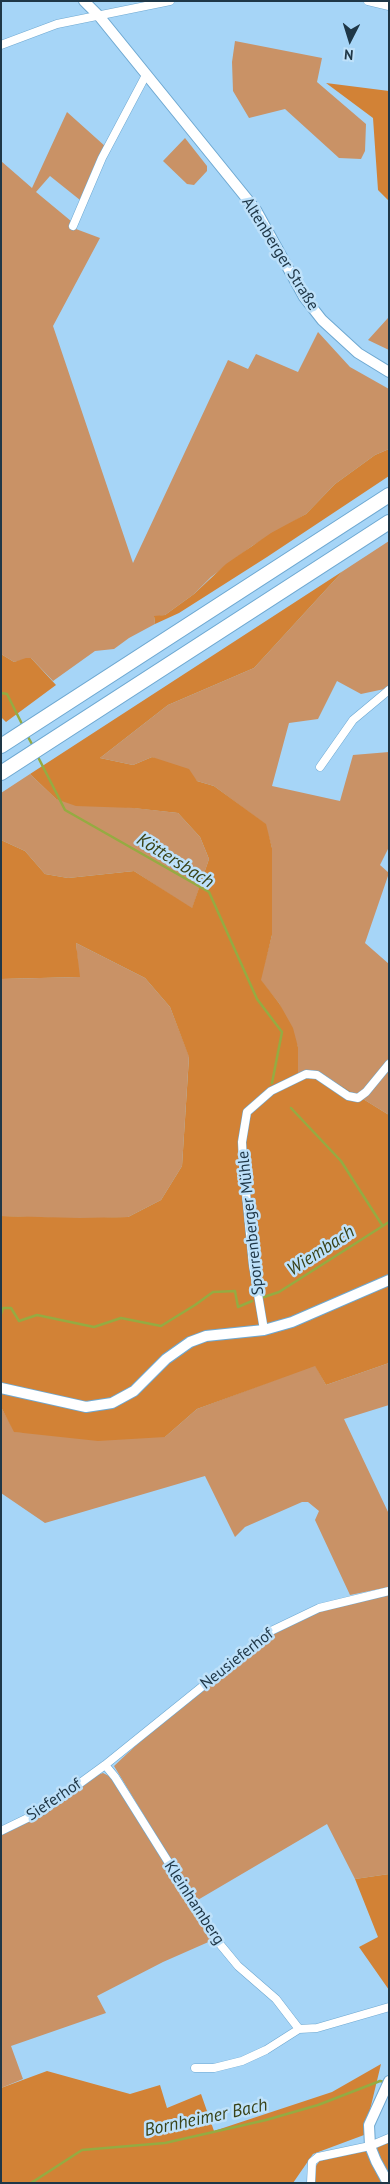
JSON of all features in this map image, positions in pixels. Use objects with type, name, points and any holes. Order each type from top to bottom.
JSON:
[{"type":"highway","points":[[1,746],[389,495]]},
{"type":"highway","points":[[1,773],[389,522]]},
{"type":"main road","name":"Altenberger Straße","points":[[84,1],[99,16],[256,210],[304,297],[322,320],[358,353],[389,372]]},
{"type":"main road","points":[[1,1388],[86,1406],[112,1403],[134,1391],[166,1359],[190,1342],[206,1336],[264,1330],[319,1311],[389,1280]]},
{"type":"main road","points":[[386,2086],[370,2117],[370,2146],[376,2162],[388,2183]]},
{"type":"street","points":[[1,45],[57,24],[170,1]]},
{"type":"street","points":[[368,1],[389,6]]},
{"type":"street","points":[[73,226],[102,158],[146,75]]},
{"type":"street","points":[[320,767],[349,725],[389,690]]},
{"type":"street","name":"Sporrenberger Mühle","points":[[264,1330],[254,1265],[243,1162],[242,1142],[247,1112],[271,1091],[306,1074],[317,1076],[348,1096],[358,1098],[366,1092],[389,1064]]},
{"type":"street","name":"Neusieferhof","points":[[105,1765],[271,1631],[319,1608],[389,1591]]},
{"type":"street","name":"Sieferhof","points":[[1,1831],[42,1811],[105,1765]]},
{"type":"street","name":"Kleinhamberg","points":[[105,1765],[115,1777],[219,1943],[238,1966],[276,1999],[299,2029]]},
{"type":"street","points":[[194,2068],[225,2066],[249,2059],[299,2029],[316,2028],[389,2007]]},
{"type":"street","points":[[311,2183],[312,2162],[318,2157],[370,2146],[389,2138]]},
{"type":"shaded area","points":[[235,41],[322,58],[317,82],[366,124],[365,151],[361,159],[339,158],[285,109],[249,118],[233,91],[232,62]]},
{"type":"shaded area","points":[[326,83],[389,91],[389,201],[378,190],[373,118]]},
{"type":"shaded area","points":[[67,112],[106,147],[80,200],[50,176],[36,192],[77,226],[76,229],[100,238],[53,326],[133,563],[228,360],[248,369],[256,354],[298,372],[318,332],[350,367],[389,389],[389,449],[375,455],[335,484],[306,514],[252,546],[211,577],[194,594],[165,615],[154,617],[155,624],[129,638],[114,649],[95,651],[53,681],[31,658],[14,662],[1,654],[1,161],[32,188]]},
{"type":"shaded area","points":[[185,138],[207,166],[207,171],[194,185],[187,184],[163,161]]},
{"type":"shaded area","points":[[389,318],[389,350],[368,340]]},
{"type":"shaded area","points":[[389,449],[389,476],[179,613],[155,624],[154,616],[165,615],[194,594],[226,564],[271,533],[306,514],[335,484],[375,455]]},
{"type":"shaded area","points":[[389,541],[389,688],[361,694],[337,681],[318,719],[289,723],[272,786],[340,801],[353,755],[389,752],[389,847],[380,865],[389,873],[365,943],[389,964],[389,1058],[361,1093],[356,1095],[321,1073],[298,1073],[298,1047],[279,1003],[260,980],[272,935],[272,848],[265,824],[214,786],[197,781],[152,757],[133,765],[100,758],[168,705],[254,668],[343,571]]},
{"type":"shaded area","points":[[343,571],[254,668],[168,705],[100,758],[133,765],[152,757],[189,769],[197,781],[214,786],[266,824],[272,848],[272,935],[261,980],[279,1003],[293,1028],[298,1047],[298,1073],[321,1073],[389,1115],[389,1363],[326,1385],[315,1366],[197,1409],[165,1437],[98,1441],[14,1432],[1,1407],[1,1216],[128,1217],[161,1200],[182,1166],[189,1057],[170,1007],[145,978],[76,943],[80,977],[1,979],[1,840],[25,851],[45,874],[68,878],[134,871],[192,908],[209,859],[200,837],[178,813],[133,808],[76,806],[56,799],[30,774]]},
{"type":"shaded area","points":[[1,654],[14,662],[31,658],[56,685],[6,722],[1,717]]},
{"type":"shaded area","points":[[30,774],[56,799],[178,813],[200,837],[209,859],[192,909],[134,871],[68,878],[45,874],[25,851],[1,840],[1,793]]},
{"type":"shaded area","points":[[76,943],[145,978],[170,1007],[189,1056],[182,1166],[161,1200],[128,1217],[80,1219],[1,1216],[1,979],[79,977]]},
{"type":"shaded area","points":[[389,1067],[389,1115],[363,1099]]},
{"type":"shaded area","points":[[389,1363],[389,1405],[344,1419],[389,1514],[389,1587],[350,1595],[315,1520],[319,1511],[308,1502],[302,1502],[245,1527],[235,1537],[205,1476],[45,1523],[1,1493],[1,1407],[15,1432],[165,1437],[197,1409],[315,1365],[326,1385]]},
{"type":"shaded area","points":[[389,1594],[389,1874],[355,1879],[327,1824],[196,1901],[114,1766],[175,1709],[254,1644],[320,1610]]},
{"type":"shaded area","points":[[103,1773],[113,1778],[213,1940],[163,1962],[97,1996],[106,2013],[11,2046],[23,2079],[1,2088],[1,1833]]},
{"type":"shaded area","points":[[389,1874],[389,1990],[359,1947],[378,1937],[355,1879]]},
{"type":"shaded area","points":[[381,2064],[364,2135],[313,2154],[293,2183],[1,2183],[1,2088],[47,2071],[130,2094],[160,2085],[167,2108],[201,2094],[214,2131],[332,2092]]},
{"type":"shaded area","points":[[389,2140],[389,2183],[315,2183],[312,2172],[320,2160]]},
{"type":"waterway","name":"Köttersbach","points":[[1,693],[7,694],[23,726]]},
{"type":"waterway","name":"Köttersbach","points":[[27,735],[33,746]]},
{"type":"waterway","name":"Köttersbach","points":[[37,755],[65,810],[209,892],[257,999],[282,1032],[272,1083]]},
{"type":"waterway","name":"Köttersbach","points":[[291,1108],[341,1161],[382,1225]]},
{"type":"waterway","name":"Wiembach","points":[[264,1297],[279,1292],[389,1222]]},
{"type":"waterway","name":"Wiembach","points":[[1,1314],[3,1308],[11,1308],[19,1321],[37,1315],[94,1327],[121,1318],[161,1326],[213,1292],[235,1291],[238,1307],[252,1301]]},
{"type":"waterway","name":"Bornheimer Bach","points":[[31,2183],[82,2150],[165,2143],[266,2120],[318,2105],[380,2081],[385,2082]]}]
